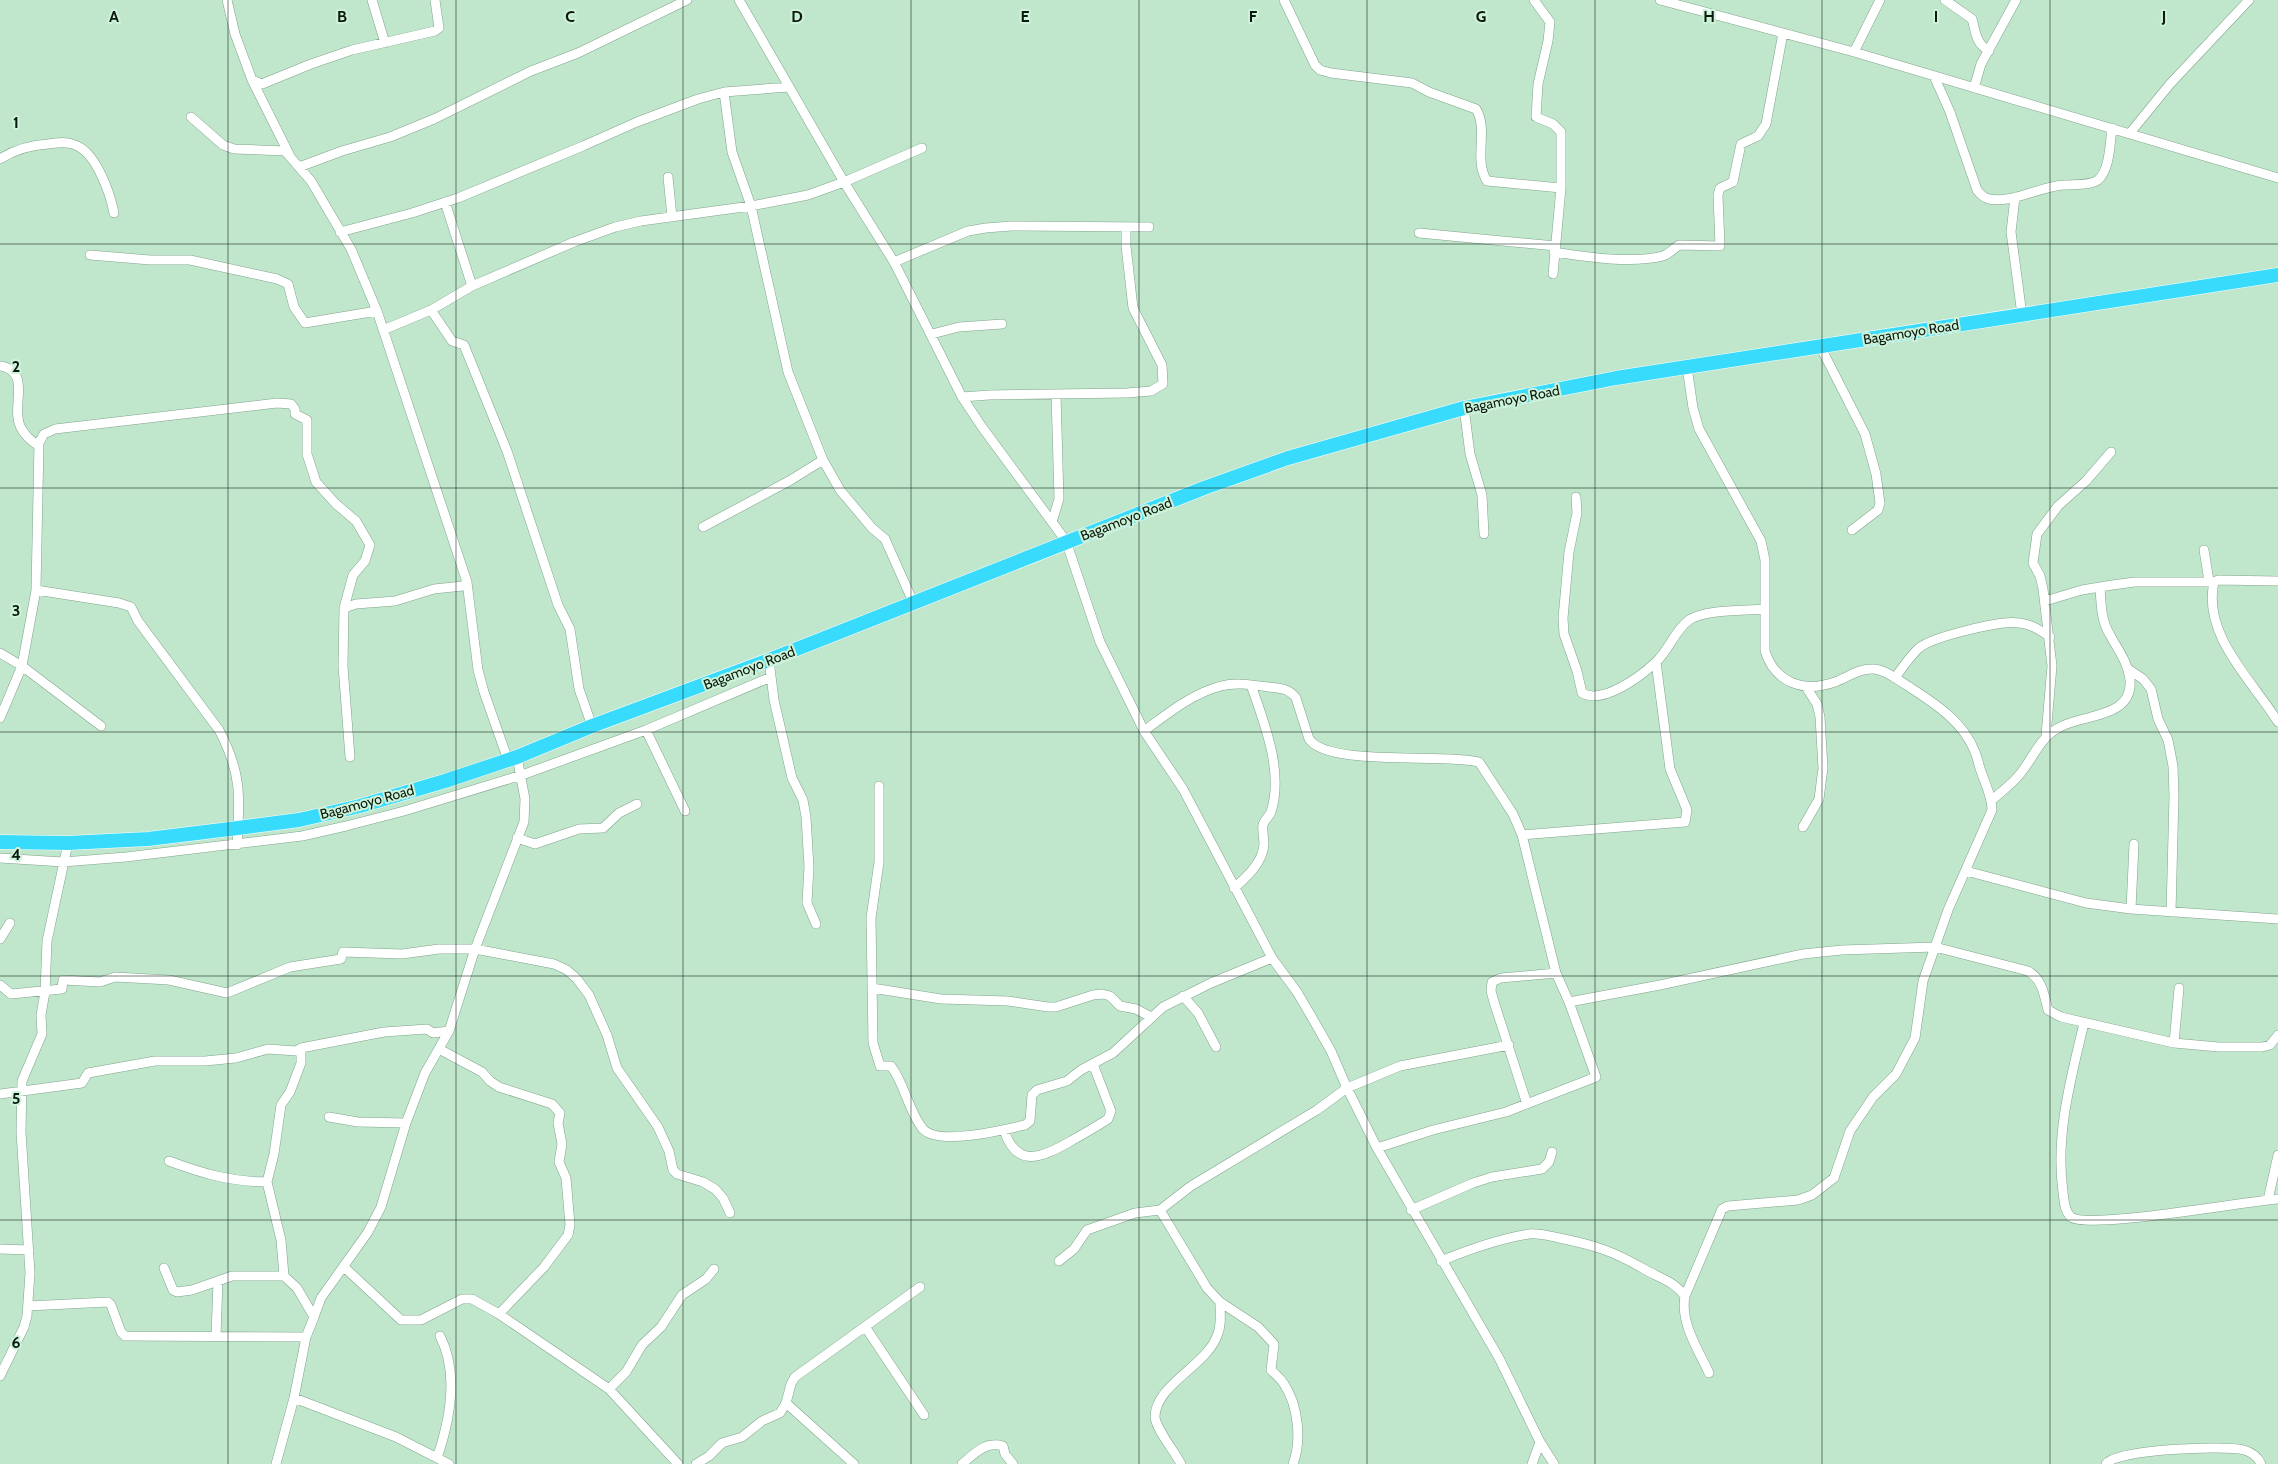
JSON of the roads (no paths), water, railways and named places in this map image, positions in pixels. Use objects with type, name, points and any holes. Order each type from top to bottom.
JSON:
[{"type":"highway","name":"Bagamoyo Road","points":[[0,842],[68,843],[148,839],[299,820],[351,808],[444,781],[512,759],[592,726],[914,604],[1066,542],[1288,458],[1464,408],[1616,378],[2278,275]]},
{"type":"street","points":[[228,0],[235,34],[252,80],[290,156],[311,182],[351,250],[378,311],[466,582],[480,677],[512,759],[522,775],[525,799],[524,822],[475,949],[449,1030],[425,1073],[406,1123],[381,1207],[368,1232],[321,1298],[306,1337],[294,1398],[276,1464]]},
{"type":"street","points":[[372,0],[385,43]]},
{"type":"street","points":[[252,80],[262,84],[268,83],[311,64],[352,50],[435,31],[439,28],[435,0]]},
{"type":"street","points":[[299,167],[342,151],[390,137],[434,119],[531,71],[578,53],[687,0]]},
{"type":"street","points":[[740,0],[844,182],[894,262],[932,334],[962,397],[982,428],[1066,542],[1100,642],[1144,731],[1183,789],[1272,958],[1297,992],[1331,1051],[1346,1088],[1377,1148],[1411,1210],[1499,1358],[1540,1442],[1554,1464]]},
{"type":"street","points":[[1284,0],[1315,65],[1320,70],[1332,74],[1412,83],[1429,92],[1476,109],[1480,118],[1482,170],[1487,180],[1561,188]]},
{"type":"street","points":[[1534,0],[1550,22],[1548,41],[1538,84],[1536,117],[1558,127],[1561,132],[1561,188],[1553,274]]},
{"type":"street","points":[[1660,0],[1685,4],[1854,52],[2130,132],[2278,178]]},
{"type":"street","points":[[1854,52],[1880,0]]},
{"type":"street","points":[[1945,0],[1972,19],[1974,34],[1983,48],[1989,51]]},
{"type":"street","points":[[1974,88],[1981,64],[2016,0]]},
{"type":"street","points":[[2130,132],[2170,84],[2249,0]]},
{"type":"street","points":[[1418,233],[1555,249],[1597,257],[1643,259],[1663,256],[1679,245],[1720,246],[1718,195],[1720,188],[1733,182],[1741,144],[1758,136],[1766,124],[1783,33]]},
{"type":"street","points":[[1934,76],[1950,112],[1977,190],[1980,195],[1990,200],[2015,197],[2054,185],[2092,182],[2098,179],[2105,167],[2112,128]]},
{"type":"street","points":[[340,232],[412,213],[445,202],[521,172],[637,122],[698,99],[724,92],[789,87]]},
{"type":"street","points":[[724,92],[732,152],[751,206],[788,372],[823,460],[840,490],[872,528],[885,539],[914,604]]},
{"type":"street","points":[[191,117],[223,145],[234,149],[280,150],[290,156]]},
{"type":"street","points":[[0,159],[17,150],[40,144],[69,143],[80,147],[98,169],[109,188],[114,213]]},
{"type":"street","points":[[383,330],[431,310],[472,286],[548,253],[615,227],[641,221],[751,206],[808,195],[844,182],[922,148]]},
{"type":"street","points":[[668,178],[672,217]]},
{"type":"street","points":[[2015,197],[2012,240],[2022,315]]},
{"type":"street","points":[[445,202],[472,286]]},
{"type":"street","points":[[894,262],[968,231],[986,228],[1011,226],[1126,226],[1149,228]]},
{"type":"street","points":[[962,397],[1143,392],[1158,388],[1163,384],[1162,366],[1133,308],[1126,246],[1126,226]]},
{"type":"street","points":[[90,255],[150,260],[190,260],[277,279],[288,284],[294,307],[304,323],[378,311]]},
{"type":"street","points":[[431,310],[452,342],[464,345],[466,348],[506,450],[558,604],[570,628],[579,689],[592,726]]},
{"type":"street","points":[[932,334],[959,327],[1002,324]]},
{"type":"street","points":[[1820,346],[1865,434],[1876,474],[1880,503],[1878,510],[1852,530]]},
{"type":"street","points":[[0,366],[8,367],[16,375],[19,385],[16,404],[19,426],[39,446]]},
{"type":"street","points":[[1688,367],[1691,399],[1699,429],[1762,541],[1765,560],[1765,650],[1768,660],[1779,676],[1791,684],[1806,687],[1835,682],[1865,670],[1875,669],[1884,672],[1945,711],[1961,728],[1975,751],[1992,800],[1992,810],[1948,910],[1923,981],[1915,1038],[1896,1074],[1870,1101],[1850,1131],[1834,1178],[1812,1195],[1798,1200],[1728,1206],[1722,1209],[1685,1296],[1684,1304],[1686,1322],[1709,1373]]},
{"type":"street","points":[[1052,522],[1059,500],[1056,394]]},
{"type":"street","points":[[0,718],[22,666],[36,590],[39,446],[44,434],[55,430],[277,404],[291,404],[295,409],[295,414],[307,420],[307,454],[316,482],[336,504],[356,521],[370,546],[365,561],[354,575],[344,608],[343,666],[350,757]]},
{"type":"street","points":[[1464,408],[1470,454],[1482,495],[1484,534]]},
{"type":"street","points":[[2046,735],[2052,666],[2045,601],[2040,576],[2033,563],[2037,534],[2058,506],[2086,481],[2111,452]]},
{"type":"street","points":[[703,527],[789,481],[823,460]]},
{"type":"street","points":[[1576,497],[1577,513],[1569,552],[1563,618],[1564,634],[1577,671],[1582,693],[1587,696],[1609,694],[1625,686],[1656,662],[1682,627],[1690,620],[1709,614],[1765,609]]},
{"type":"street","points":[[2204,550],[2211,581],[2213,610],[2228,652],[2278,722]]},
{"type":"street","points":[[2045,601],[2066,594],[2135,582],[2278,581]]},
{"type":"street","points":[[344,608],[356,604],[395,601],[434,589],[463,586],[466,582]]},
{"type":"street","points":[[1992,800],[2020,773],[2046,735],[2061,726],[2104,713],[2124,704],[2130,692],[2128,669],[2120,649],[2107,629],[2102,611],[2100,587]]},
{"type":"street","points":[[36,590],[119,603],[131,608],[138,621],[219,730],[229,749],[236,766],[239,787],[236,845]]},
{"type":"street","points":[[1894,678],[1920,647],[1940,638],[1995,624],[2018,622],[2033,626],[2050,637]]},
{"type":"street","points":[[0,653],[22,666],[101,726]]},
{"type":"street","points":[[769,660],[792,778],[803,800],[806,817],[808,867],[807,903],[816,924]]},
{"type":"street","points":[[1522,835],[1685,822],[1687,810],[1670,768],[1656,662]]},
{"type":"street","points":[[2128,669],[2142,679],[2151,689],[2158,720],[2168,740],[2173,766],[2171,912]]},
{"type":"street","points":[[0,858],[63,862],[126,857],[236,845],[327,831],[404,811],[522,775],[646,730],[771,678]]},
{"type":"street","points":[[1144,731],[1172,711],[1210,690],[1236,684],[1286,690],[1292,693],[1299,704],[1309,739],[1320,748],[1344,754],[1479,762],[1513,814],[1522,835],[1556,973],[1569,1002],[1596,1077],[1493,1116],[1433,1130],[1377,1148]]},
{"type":"street","points":[[1234,888],[1256,866],[1261,856],[1264,847],[1263,824],[1271,812],[1274,780],[1270,739],[1251,685]]},
{"type":"street","points":[[1803,827],[1819,799],[1823,768],[1820,717],[1817,704],[1806,687]]},
{"type":"street","points":[[646,730],[685,811]]},
{"type":"street","points":[[444,781],[450,797]]},
{"type":"street","points":[[879,786],[879,862],[870,918],[872,1034],[880,1066],[891,1066],[896,1072],[903,1093],[922,1128],[938,1137],[1004,1130],[1025,1125],[1030,1122],[1033,1092],[1067,1081],[1113,1053],[1163,1007],[1183,996],[1272,958]]},
{"type":"street","points":[[517,838],[534,844],[579,829],[603,828],[619,813],[637,804]]},
{"type":"street","points":[[0,1376],[24,1327],[28,1306],[28,1250],[21,1092],[25,1071],[42,1034],[41,1015],[45,992],[47,941],[68,843]]},
{"type":"street","points":[[2131,909],[2134,844]]},
{"type":"street","points":[[1966,871],[2086,903],[2131,909],[2278,919]]},
{"type":"street","points":[[0,939],[10,923]]},
{"type":"street","points":[[1569,1002],[1660,985],[1802,954],[1888,947],[1935,947],[2028,971],[2038,979],[2048,1010],[2061,1017],[2084,1023],[2174,1043],[2254,1048],[2270,1045],[2278,1035]]},
{"type":"street","points":[[0,985],[11,994],[45,992],[62,989],[63,980],[100,982],[115,977],[169,980],[227,993],[290,968],[341,959],[343,952],[402,954],[439,949],[475,949],[554,964],[567,970],[578,979],[594,1006],[617,1068],[664,1137],[673,1170],[677,1174],[703,1182],[714,1189],[723,1198],[730,1213]]},
{"type":"street","points":[[1527,1104],[1494,1002],[1491,990],[1492,982],[1501,978],[1556,973]]},
{"type":"street","points":[[872,988],[941,999],[1008,1001],[1048,1007],[1056,1007],[1102,994],[1110,996],[1120,1006],[1136,1009],[1151,1017]]},
{"type":"street","points":[[2174,1043],[2179,988]]},
{"type":"street","points":[[1183,996],[1198,1013],[1216,1047]]},
{"type":"street","points":[[2084,1023],[2063,1130],[2061,1178],[2067,1211],[2071,1217],[2081,1221],[2099,1221],[2196,1211],[2278,1199]]},
{"type":"street","points":[[0,1094],[21,1092],[31,1088],[82,1083],[88,1073],[155,1061],[236,1058],[268,1049],[296,1051],[301,1048],[384,1032],[427,1029],[433,1032],[449,1030]]},
{"type":"street","points":[[1059,1261],[1074,1249],[1087,1230],[1135,1213],[1160,1210],[1191,1186],[1317,1110],[1346,1088],[1400,1066],[1509,1045]]},
{"type":"street","points":[[284,1276],[281,1240],[267,1182],[274,1154],[282,1105],[290,1092],[301,1063],[301,1048]]},
{"type":"street","points":[[439,1049],[482,1072],[490,1082],[499,1087],[552,1104],[560,1113],[558,1122],[562,1144],[559,1162],[566,1178],[570,1225],[568,1235],[544,1267],[499,1314]]},
{"type":"street","points":[[1004,1130],[1008,1143],[1018,1152],[1042,1156],[1108,1119],[1111,1111],[1093,1064]]},
{"type":"street","points":[[329,1117],[358,1122],[406,1123]]},
{"type":"street","points":[[1411,1210],[1473,1183],[1492,1177],[1542,1169],[1549,1162],[1552,1152]]},
{"type":"street","points":[[2268,1200],[2278,1155]]},
{"type":"street","points":[[168,1161],[207,1175],[243,1181],[267,1182]]},
{"type":"street","points":[[1160,1210],[1207,1288],[1220,1302],[1258,1327],[1274,1344],[1271,1370],[1284,1385],[1294,1406],[1297,1448],[1293,1464]]},
{"type":"street","points":[[1441,1260],[1499,1240],[1530,1234],[1542,1234],[1589,1244],[1613,1252],[1672,1283],[1685,1296]]},
{"type":"street","points":[[0,1249],[28,1250]]},
{"type":"street","points":[[344,1267],[402,1320],[421,1320],[462,1299],[472,1299],[499,1314],[609,1389],[678,1464]]},
{"type":"street","points":[[164,1268],[173,1290],[177,1292],[192,1290],[242,1275],[284,1276],[297,1288],[314,1317]]},
{"type":"street","points":[[609,1389],[626,1372],[642,1345],[661,1327],[682,1295],[706,1279],[714,1269]]},
{"type":"street","points":[[216,1336],[218,1281]]},
{"type":"street","points":[[696,1464],[709,1456],[722,1443],[742,1437],[762,1422],[780,1413],[786,1403],[787,1393],[795,1377],[866,1328],[920,1287]]},
{"type":"street","points":[[28,1306],[108,1302],[111,1305],[121,1332],[126,1336],[306,1337]]},
{"type":"street","points":[[1181,1464],[1155,1418],[1157,1406],[1166,1392],[1212,1348],[1221,1324],[1220,1302]]},
{"type":"street","points":[[866,1328],[924,1415]]},
{"type":"street","points":[[434,1459],[446,1433],[449,1415],[450,1359],[440,1336]]},
{"type":"street","points":[[294,1398],[396,1438],[434,1459],[449,1464]]},
{"type":"street","points":[[786,1403],[854,1464]]},
{"type":"street","points":[[1532,1464],[1540,1442]]},
{"type":"street","points":[[962,1464],[985,1446],[994,1444],[1003,1446],[1005,1454],[1013,1464]]},
{"type":"street","points":[[2106,1464],[2115,1457],[2133,1453],[2234,1448],[2246,1450],[2259,1459],[2261,1464]]}]
